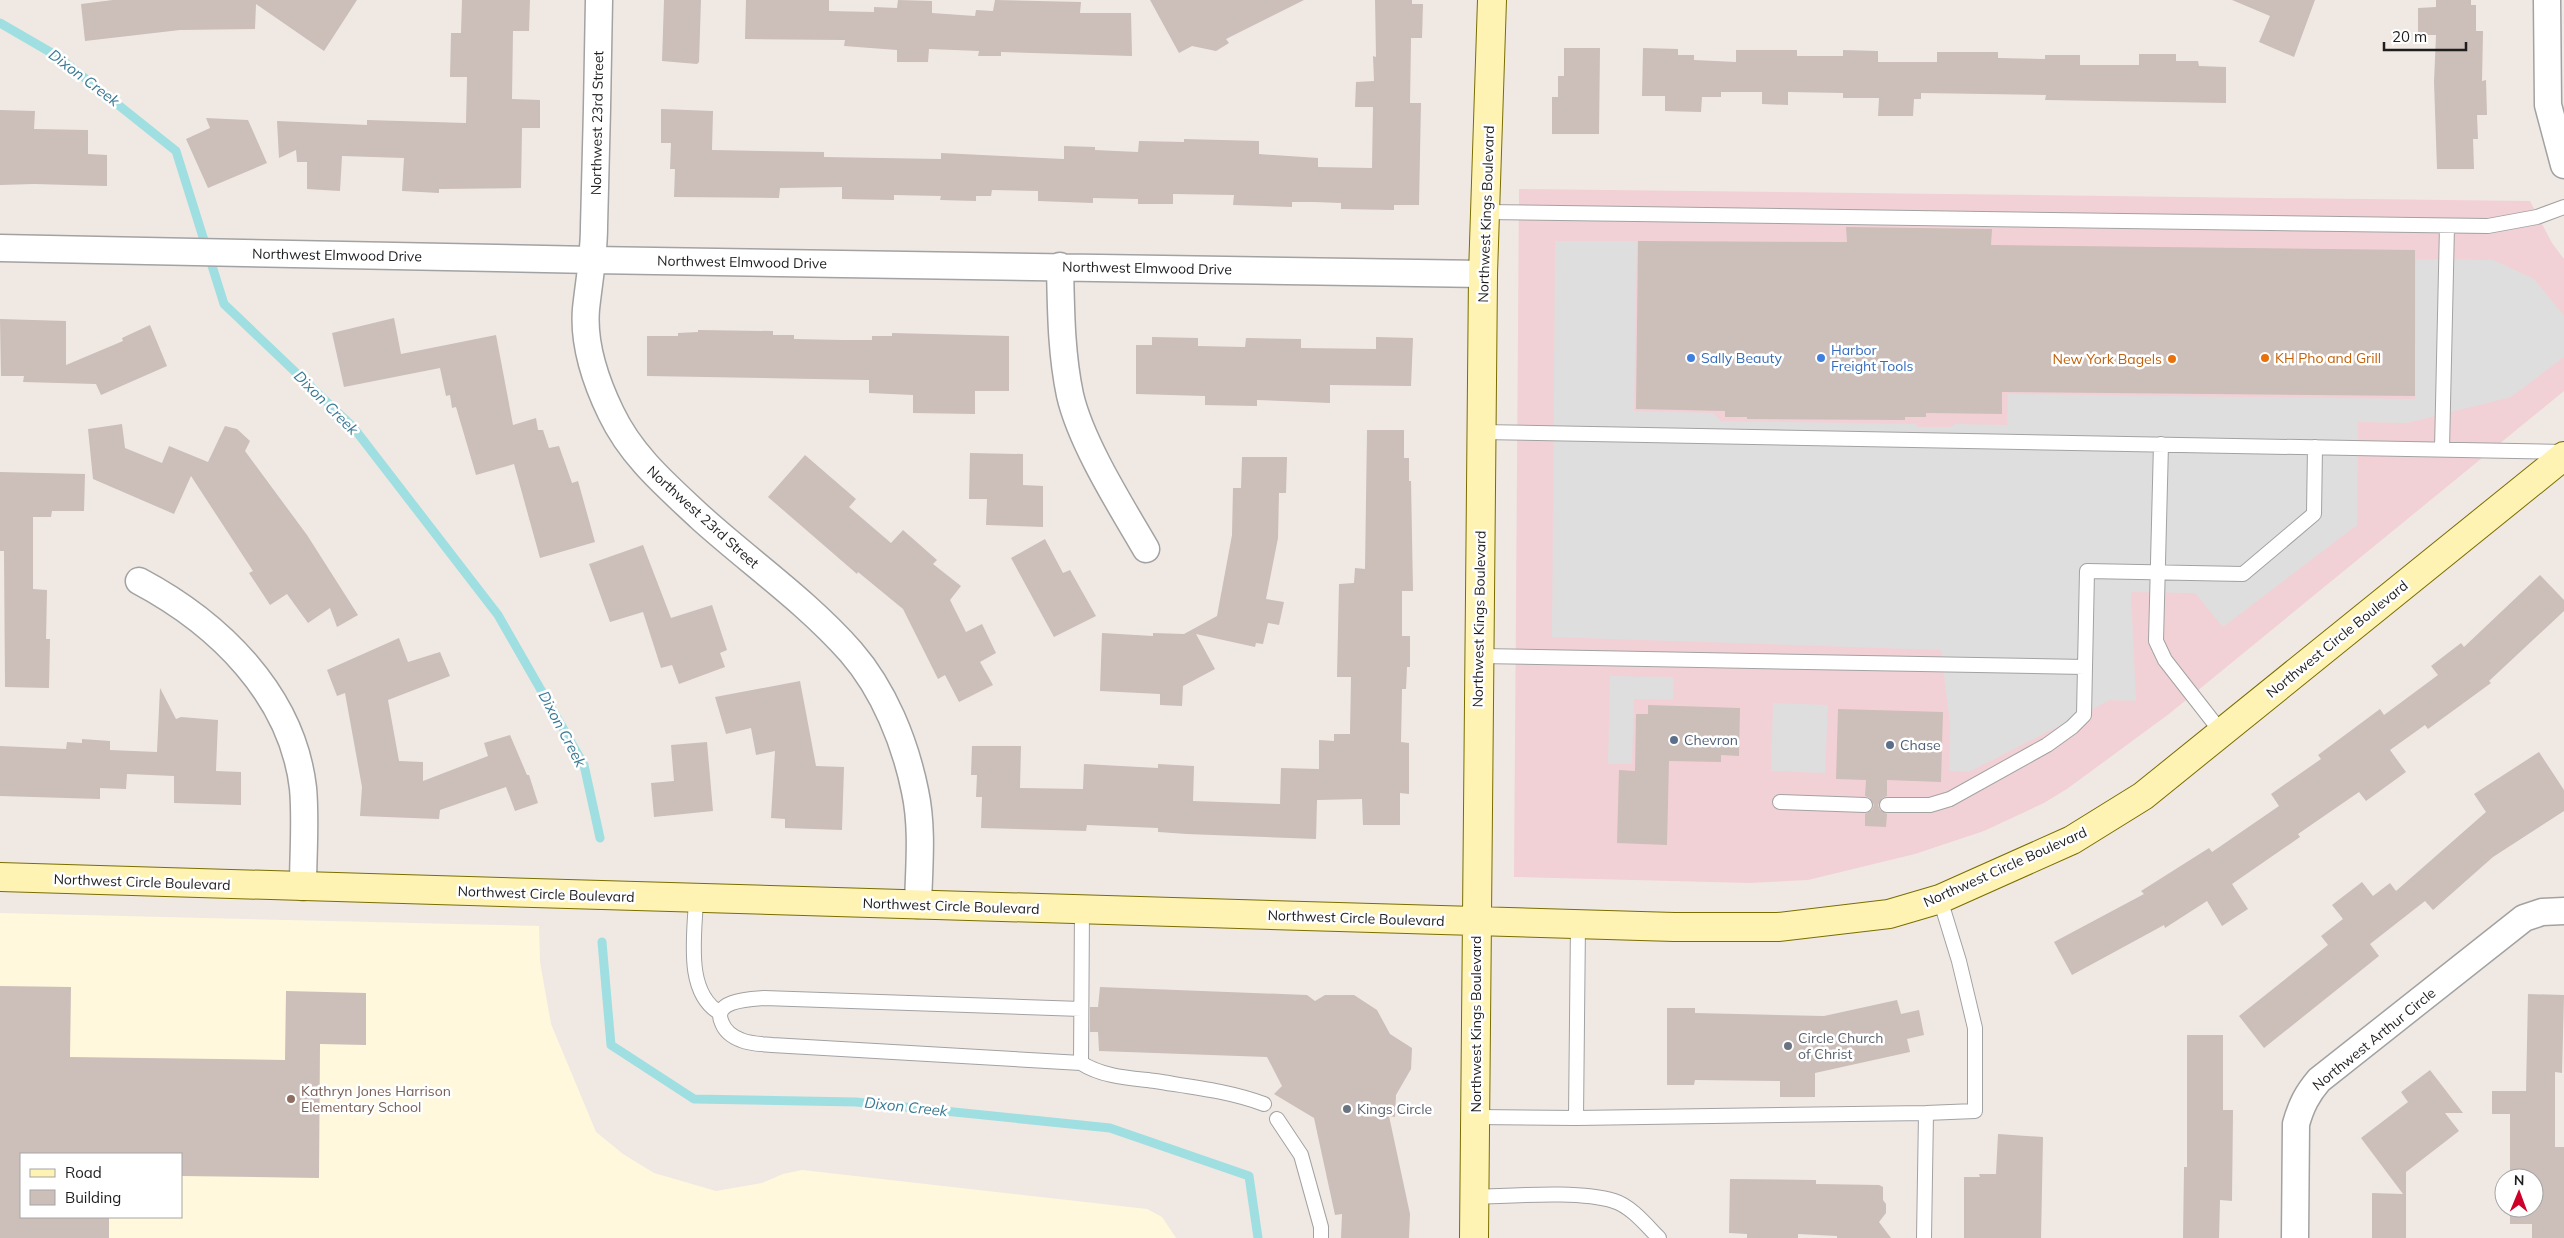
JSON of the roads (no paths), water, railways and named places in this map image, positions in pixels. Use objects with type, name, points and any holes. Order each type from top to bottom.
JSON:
[{"type":"main road","name":"Northwest Kings Boulevard","points":[[1474,1238],[1477,1117],[1475,922],[1483,274],[1492,0]]},
{"type":"main road","name":"Northwest Circle Boulevard","points":[[0,877],[1475,922],[1778,927],[1889,914],[1940,899],[2072,840],[2143,796],[2564,454]]},
{"type":"street","name":"Northwest 23rd Street","points":[[599,0],[594,260],[586,311],[588,349],[611,414],[630,446],[656,476],[810,611],[852,653],[884,702],[903,749],[915,792],[920,829],[918,905]]},
{"type":"street","points":[[2547,0],[2548,104],[2564,164]]},
{"type":"street","name":"Northwest Elmwood Drive","points":[[0,248],[594,260],[1483,274]]},
{"type":"street","points":[[1060,266],[1062,343],[1070,396],[1082,430],[1146,549]]},
{"type":"street","points":[[139,581],[206,623],[228,643],[262,684],[281,716],[293,746],[303,788],[303,887]]},
{"type":"street","name":"Northwest Arthur Circle","points":[[2295,1238],[2296,1124],[2308,1093],[2320,1080],[2524,918],[2542,912],[2564,911]]},
{"type":"lane","points":[[1485,212],[2488,226],[2537,217],[2564,208]]},
{"type":"lane","points":[[2442,449],[2447,226]]},
{"type":"lane","points":[[1481,432],[2442,449],[2564,454]]},
{"type":"lane","points":[[2161,444],[2156,641],[2159,650],[2222,733]]},
{"type":"lane","points":[[1887,805],[1930,804],[1950,799],[2047,745],[2072,728],[2084,715],[2087,571],[2243,574],[2314,514],[2315,447]]},
{"type":"lane","points":[[1479,656],[2085,667]]},
{"type":"lane","points":[[1780,802],[1865,805]]},
{"type":"lane","points":[[696,898],[696,977],[710,1007],[720,1013]]},
{"type":"lane","points":[[1477,1117],[1576,1118],[1975,1111],[1975,1028],[1940,899]]},
{"type":"lane","points":[[1082,909],[1082,1063]]},
{"type":"lane","points":[[1576,1118],[1578,924]]},
{"type":"lane","points":[[1081,1009],[764,998],[742,1000],[723,1008],[720,1013],[720,1021],[732,1036],[743,1041],[772,1046],[1082,1063],[1108,1075],[1201,1088],[1244,1096],[1264,1104]]},
{"type":"lane","points":[[1924,1238],[1926,1113]]},
{"type":"lane","points":[[1277,1119],[1301,1155],[1321,1226],[1321,1238]]},
{"type":"lane","points":[[1474,1197],[1585,1196],[1616,1201],[1641,1220],[1659,1238]]},
{"type":"waterway","name":"Dixon Creek","points":[[0,23],[57,56],[176,151],[224,304],[353,427],[498,615],[584,765],[600,838]]},
{"type":"waterway","name":"Dixon Creek","points":[[602,942],[611,1045],[694,1099],[856,1102],[1110,1128],[1249,1176],[1258,1238]]},
{"type":"place","name":"Sally Beauty","points":[[1691,358]]},
{"type":"place","name":"Harbor Freight Tools","points":[[1821,358]]},
{"type":"place","name":"KH Pho and Grill","points":[[2265,358]]},
{"type":"place","name":"New York Bagels","points":[[2172,359]]},
{"type":"place","name":"Chevron","points":[[1674,740]]},
{"type":"place","name":"Chase","points":[[1890,745]]},
{"type":"place","name":"Circle Church of Christ","points":[[1788,1046]]},
{"type":"place","name":"Kathryn Jones Harrison Elementary School","points":[[291,1099]]},
{"type":"place","name":"Kings Circle","points":[[1347,1109]]}]
